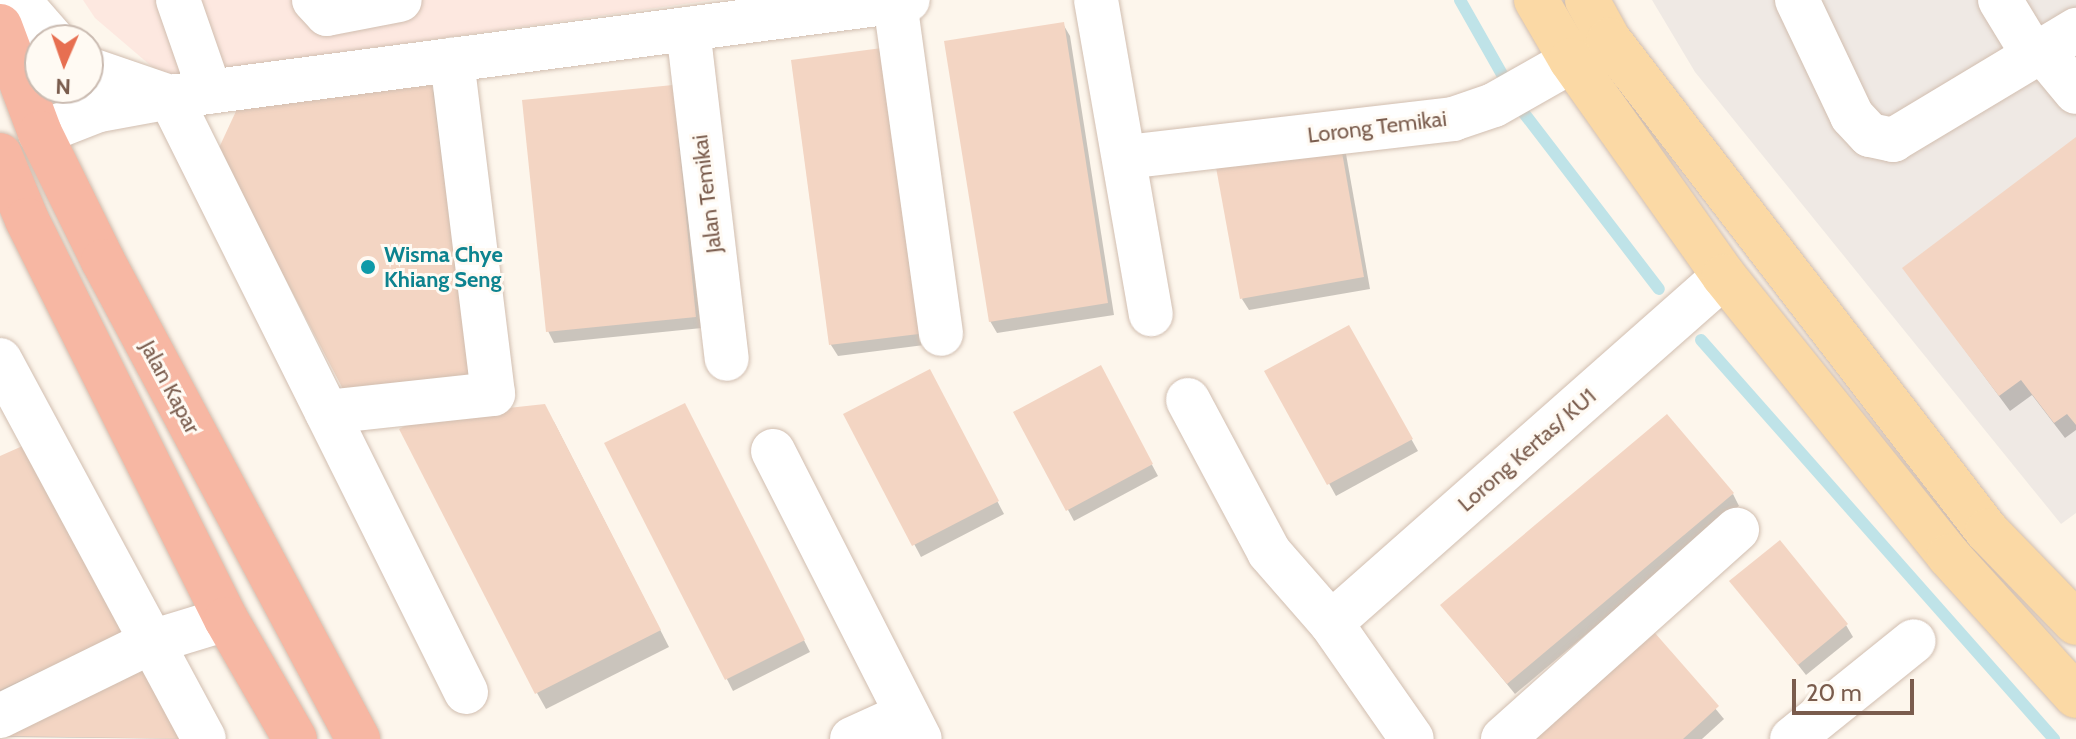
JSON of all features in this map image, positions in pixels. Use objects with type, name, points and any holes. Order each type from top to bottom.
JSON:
[{"type":"highway","name":"Jalan Kapar","points":[[0,26],[40,133],[110,275],[358,739]]},
{"type":"highway","points":[[0,155],[27,220],[226,619],[295,739]]},
{"type":"main road","points":[[1536,0],[1590,50],[1987,531],[2076,623]]},
{"type":"main road","points":[[1587,0],[1590,50],[1724,276],[1949,556],[2076,696]]},
{"type":"street","points":[[18,0],[39,24]]},
{"type":"street","points":[[178,0],[190,94],[327,412],[466,692]]},
{"type":"street","points":[[314,0],[327,14],[400,0]]},
{"type":"street","points":[[1096,0],[1126,157],[1151,314]]},
{"type":"street","points":[[1797,0],[1852,116],[1870,135],[1893,140],[2051,46]]},
{"type":"street","points":[[2000,0],[2051,46],[2076,92]]},
{"type":"street","points":[[40,133],[99,110],[190,94],[902,1],[941,334]]},
{"type":"street","name":"Jalan Temikai","points":[[688,29],[727,359]]},
{"type":"street","name":"Lorong Temikai","points":[[1126,157],[1453,119],[1494,105],[1590,50]]},
{"type":"street","points":[[327,412],[493,394],[452,60]]},
{"type":"street","points":[[104,73],[190,94]]},
{"type":"street","name":"Lorong Kertas/ KU1","points":[[1331,623],[1724,276]]},
{"type":"street","points":[[0,360],[204,739]]},
{"type":"street","points":[[1188,400],[1269,552],[1331,623],[1412,739]]},
{"type":"street","points":[[773,451],[914,726],[852,739]]},
{"type":"street","points":[[1503,739],[1737,530]]},
{"type":"street","points":[[0,716],[151,642],[226,619]]},
{"type":"street","points":[[1792,739],[1914,641]]},
{"type":"shaded area","points":[[83,0],[713,0],[164,77],[95,18]]},
{"type":"shaded area","points":[[1652,0],[2076,0],[2076,513],[2061,524],[1695,72]]},
{"type":"building","points":[[1064,22],[1108,303],[989,322],[944,41]]},
{"type":"building","points":[[897,46],[935,332],[829,345],[791,60]]},
{"type":"building","name":"Wisma Chye Khiang Seng","points":[[432,85],[471,384],[345,393],[218,150],[237,109]]},
{"type":"building","points":[[673,85],[696,317],[546,332],[522,100]]},
{"type":"building","points":[[2076,137],[2076,425],[2067,414],[2054,423],[2021,380],[1999,396],[1902,268]]},
{"type":"building","points":[[1340,141],[1364,277],[1240,299],[1215,162]]},
{"type":"building","points":[[1349,325],[1413,439],[1327,485],[1264,371]]},
{"type":"building","points":[[1101,365],[1153,464],[1066,511],[1013,412]]},
{"type":"building","points":[[930,369],[999,501],[912,546],[843,414]]},
{"type":"building","points":[[685,403],[805,640],[725,680],[604,443]]},
{"type":"building","points":[[545,404],[661,630],[535,694],[399,429],[422,417]]},
{"type":"building","points":[[1667,414],[1734,493],[1507,684],[1440,605]]},
{"type":"building","points":[[36,440],[126,632],[0,690],[0,456]]},
{"type":"building","points":[[1780,540],[1848,624],[1798,665],[1729,581]]},
{"type":"building","points":[[1655,633],[1719,706],[1683,739],[1534,739]]},
{"type":"building","points":[[159,656],[201,739],[0,736]]},
{"type":"waterway","points":[[1460,0],[1508,85]]},
{"type":"waterway","points":[[1520,108],[1659,289]]},
{"type":"waterway","points":[[1701,340],[2054,739]]},
{"type":"place","name":"Wisma Chye Khiang Seng","points":[[368,267]]}]
